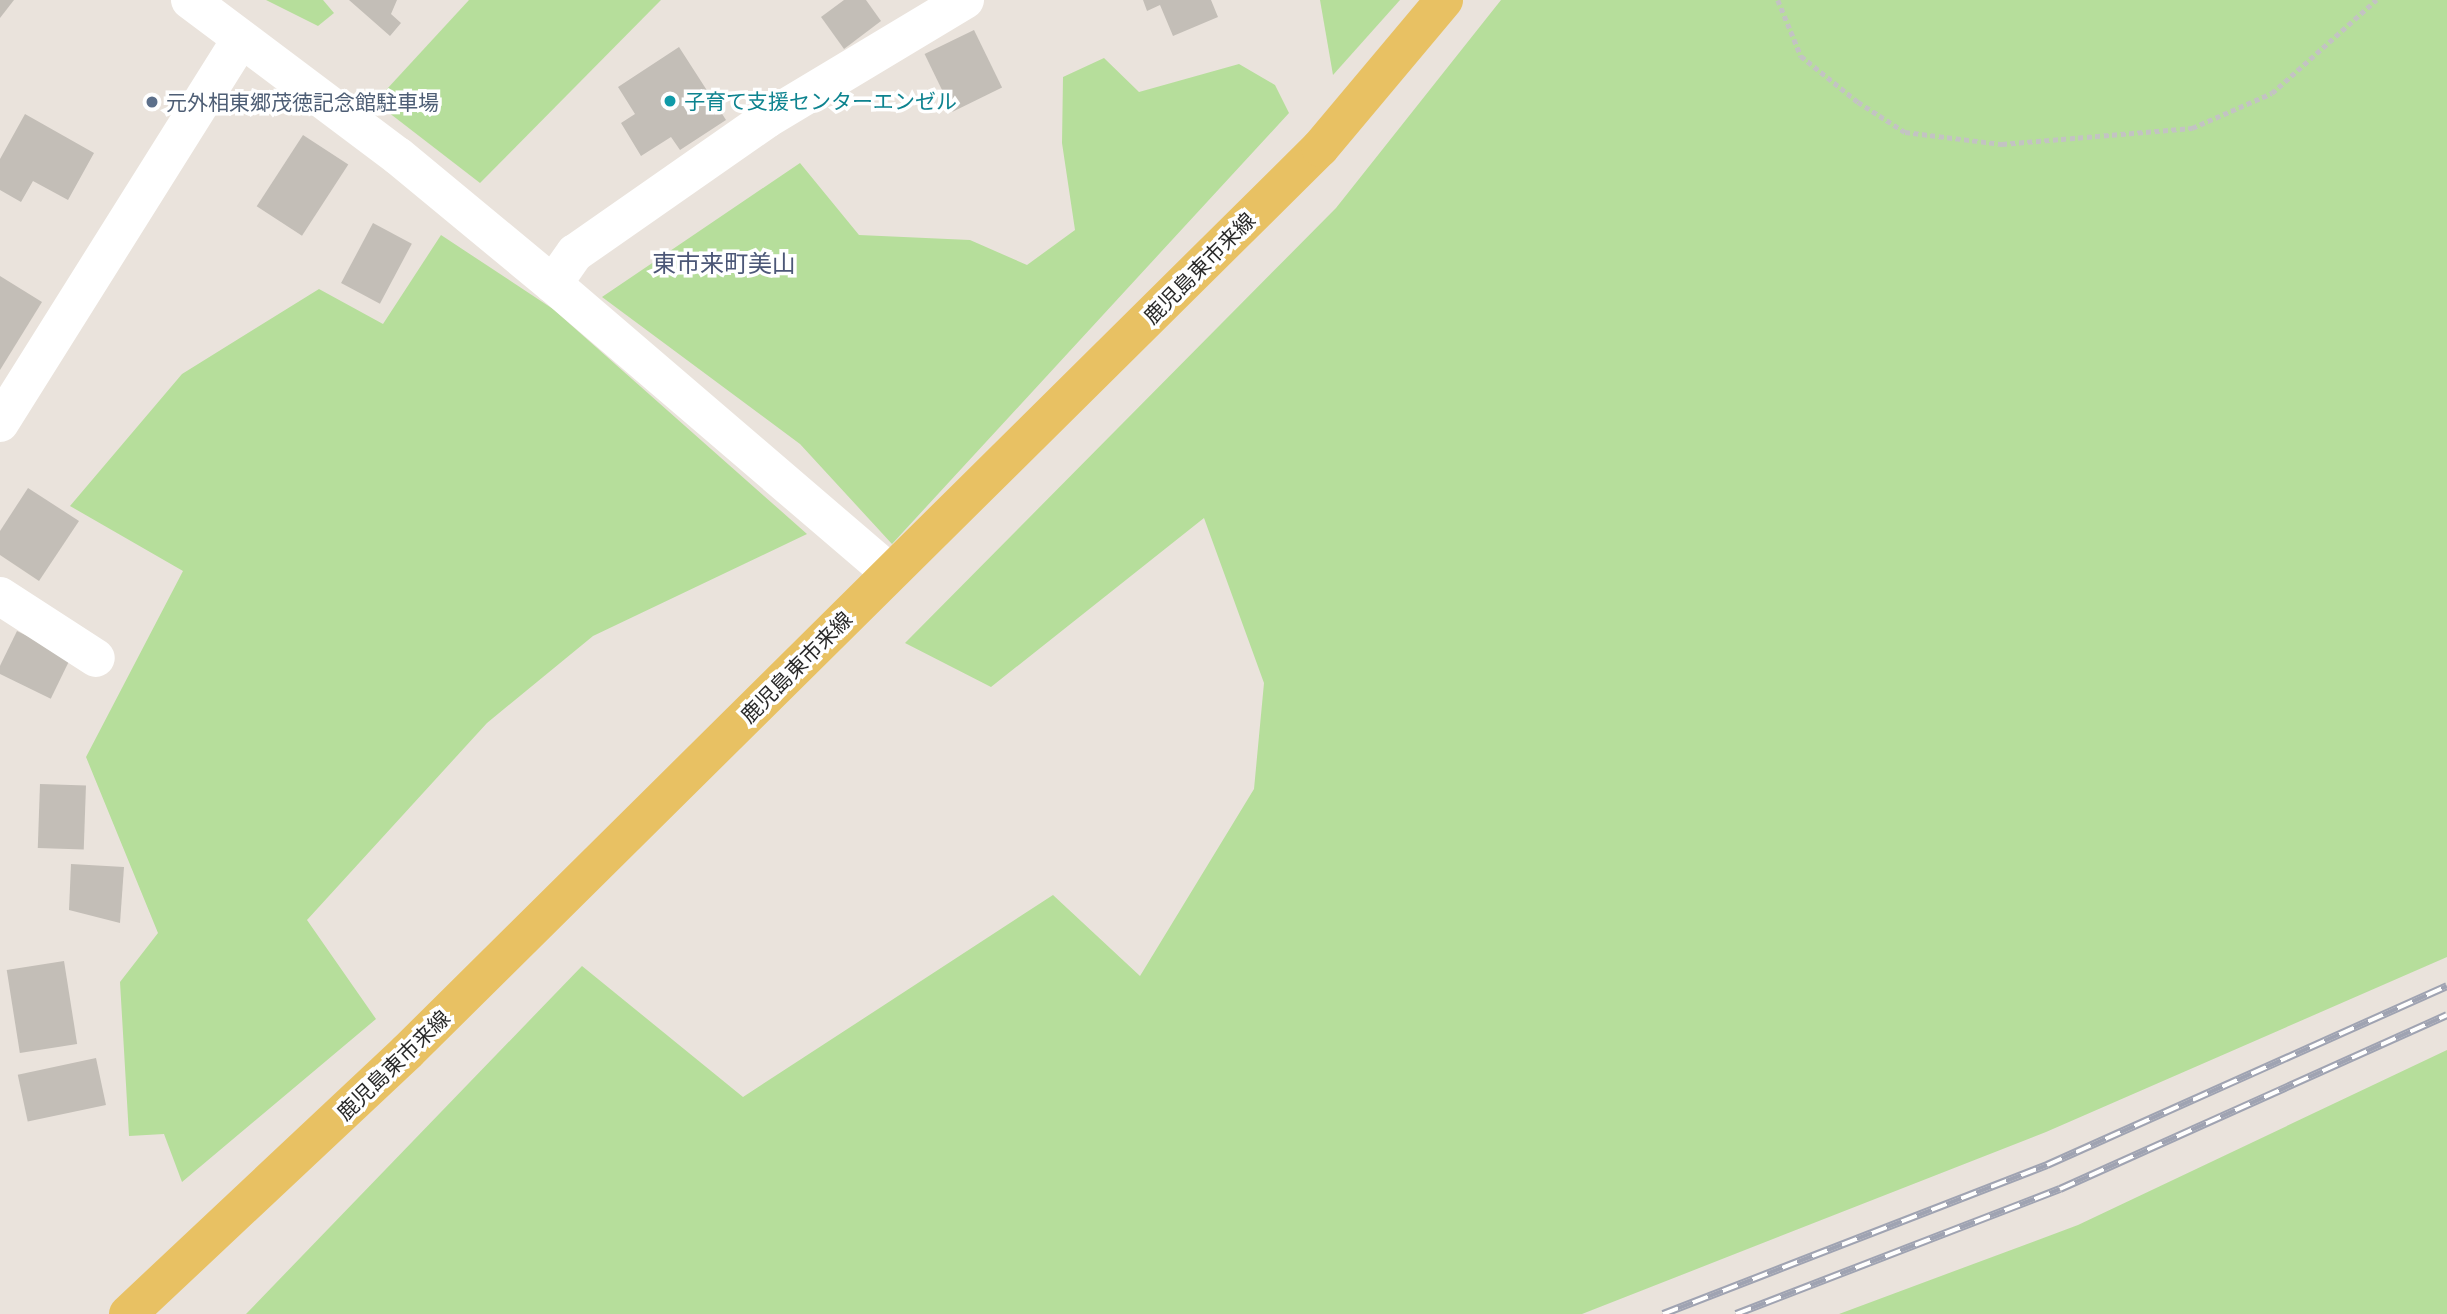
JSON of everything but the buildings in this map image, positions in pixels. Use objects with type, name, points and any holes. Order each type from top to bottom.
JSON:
[{"type":"main road","name":"鹿児島東市来線","points":[[128,1314],[407,1052],[1320,148],[1444,0]]},
{"type":"street","points":[[190,0],[239,42],[398,156],[553,284],[890,573]]},
{"type":"street","points":[[553,284],[575,253],[767,119],[945,4]]},
{"type":"street","points":[[0,423],[239,42]]},
{"type":"street","points":[[0,596],[96,658]]},
{"type":"path","points":[[1778,0],[1801,56],[1858,102],[1905,132],[2002,144],[2192,128],[2272,93],[2376,0]]},
{"type":"green space","points":[[266,0],[323,0],[334,13],[318,26]]},
{"type":"green space","points":[[469,0],[661,0],[480,183],[375,102]]},
{"type":"green space","points":[[1320,0],[1400,0],[1333,75]]},
{"type":"green space","points":[[1501,0],[2447,0],[2447,957],[2046,1132],[1582,1314],[246,1314],[582,966],[743,1097],[1053,895],[1140,976],[1254,789],[1264,683],[1204,518],[991,687],[905,643],[1336,208]]},
{"type":"green space","points":[[1104,58],[1139,92],[1239,64],[1275,85],[1289,113],[892,544],[800,444],[602,297],[800,163],[859,235],[970,240],[1027,265],[1075,230],[1062,143],[1063,77]]},
{"type":"green space","points":[[441,235],[553,309],[807,534],[593,636],[487,723],[307,920],[376,1019],[182,1182],[164,1134],[129,1136],[120,982],[158,933],[86,757],[183,571],[70,506],[182,374],[319,289],[383,324]]},
{"type":"green space","points":[[2447,1050],[2447,1314],[1839,1314],[2078,1225]]},
{"type":"railway","points":[[1663,1314],[2047,1165],[2447,986]]},
{"type":"railway","points":[[1736,1314],[2060,1189],[2447,1015]]},
{"type":"place","name":"子育て支援センターエンゼル","points":[[670,101]]},
{"type":"place","name":"元外相東郷茂徳記念館駐車場","points":[[152,102]]},
{"type":"district","name":"東市来町美山","points":[[724,263]]}]
